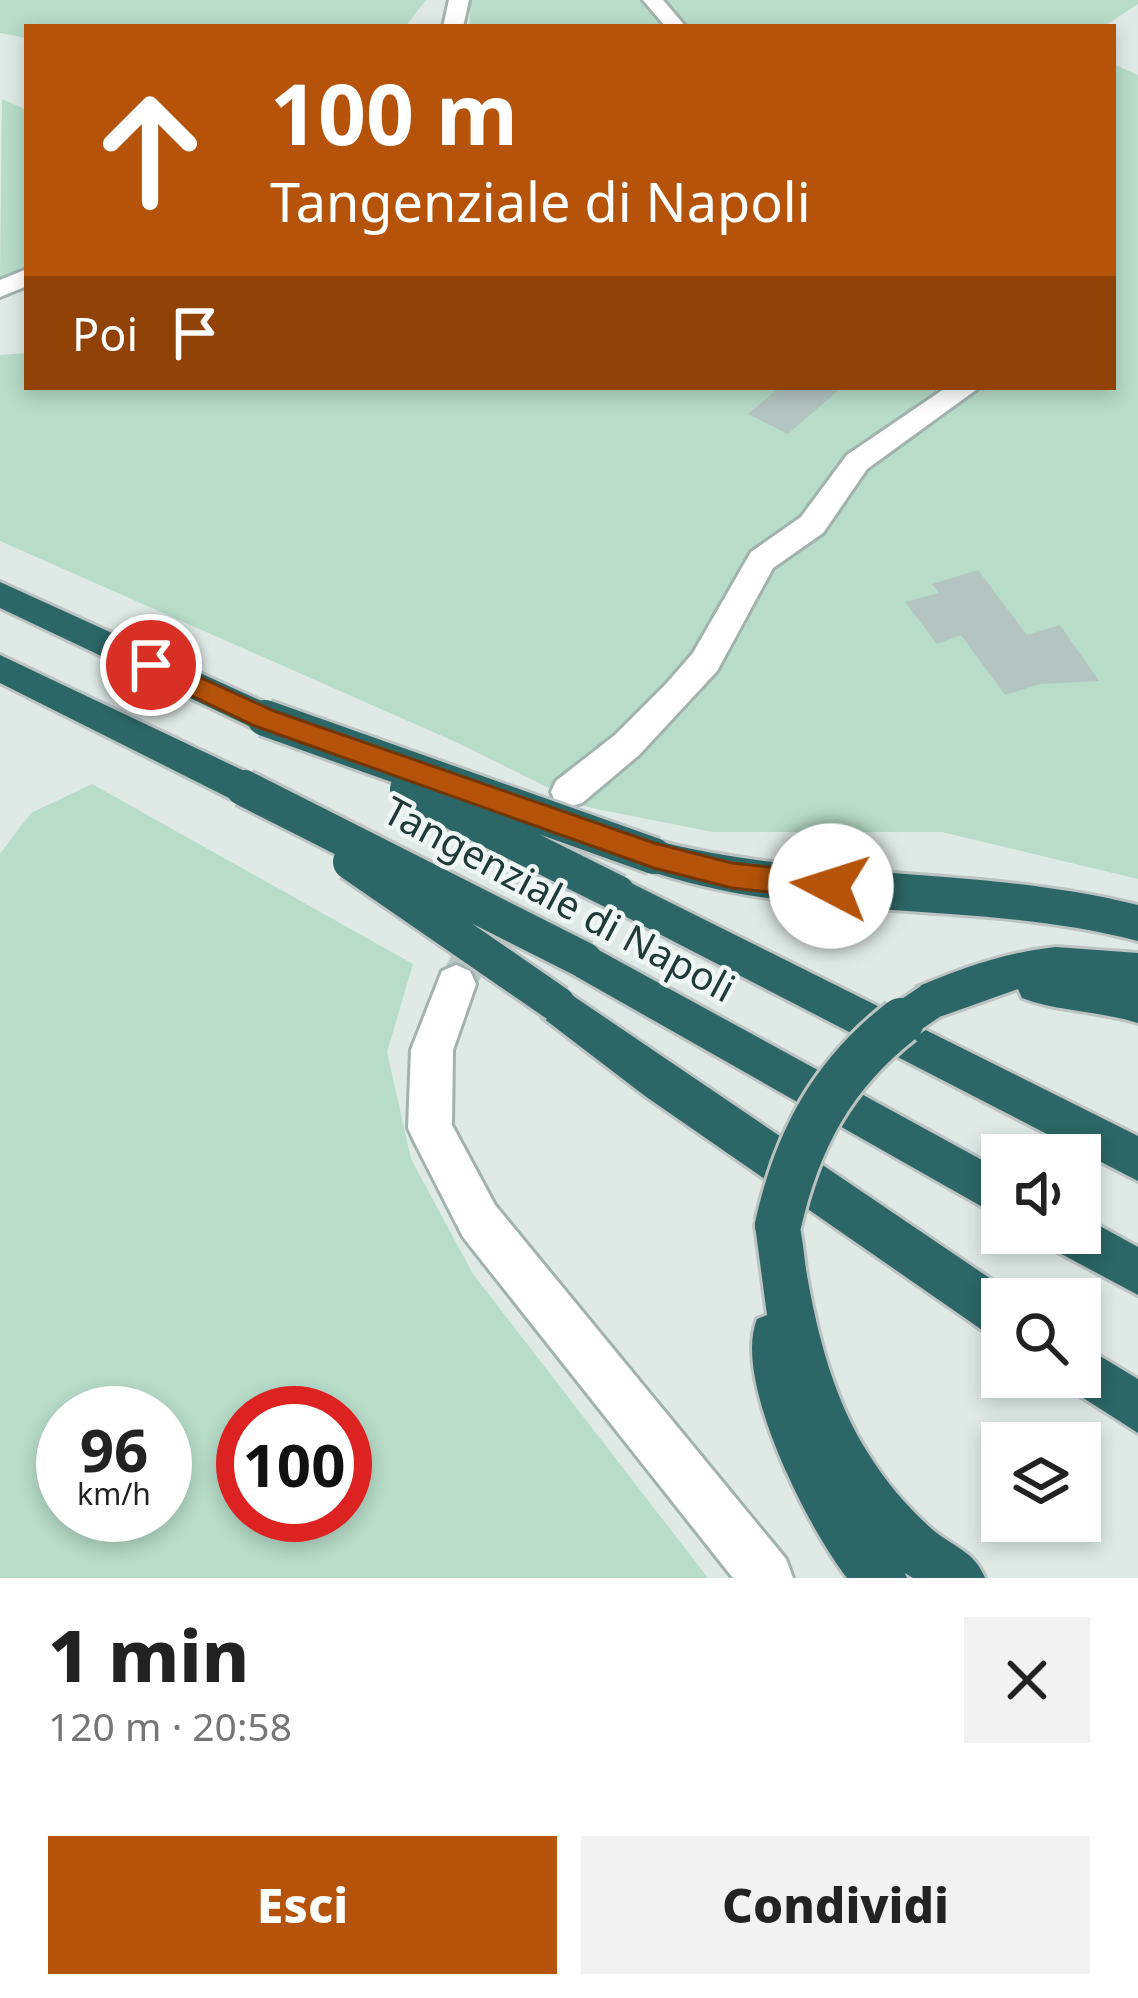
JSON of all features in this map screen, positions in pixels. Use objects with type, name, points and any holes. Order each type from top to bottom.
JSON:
[{"type":"highway","name":"Tangenziale di Napoli","points":[[0,594],[265,718],[617,893],[1138,1160]]},
{"type":"highway","name":"Tangenziale di Napoli","points":[[0,668],[584,961],[981,1184]]},
{"type":"highway","points":[[265,718],[654,856],[790,884],[997,896],[1096,910],[1138,923]]},
{"type":"highway","points":[[244,788],[981,1301]]},
{"type":"highway","points":[[881,1578],[818,1494],[795,1438],[772,1324],[770,1278],[797,1148],[841,1072],[868,1044],[931,1001],[986,976],[1053,963],[1138,972]]},
{"type":"highway","points":[[931,1001],[984,986],[1024,984],[1096,992],[1138,1004]]},
{"type":"highway","points":[[778,1226],[782,1291],[795,1349],[842,1455],[871,1501],[911,1544],[959,1578]]},
{"type":"highway","points":[[1101,1251],[1138,1272]]},
{"type":"highway","points":[[1101,1383],[1138,1408]]},
{"type":"street","points":[[653,0],[673,24]]},
{"type":"street","points":[[569,792],[627,745],[705,662],[761,560],[812,525],[857,462],[962,390]]},
{"type":"street","points":[[456,984],[432,1051],[430,1128],[479,1221],[767,1578]]},
{"type":"green space","points":[[0,0],[426,0],[407,24],[24,24],[24,37],[0,33]]},
{"type":"green space","points":[[471,0],[1138,0],[1108,24],[469,24]]},
{"type":"green space","points":[[1116,65],[1138,75],[1138,879],[942,832],[713,832],[587,807],[458,743],[0,541],[0,355],[24,353],[24,390],[1116,390]]},
{"type":"green space","points":[[2,99],[24,109],[24,271],[0,279]]},
{"type":"green space","points":[[92,784],[413,964],[387,1052],[411,1159],[473,1274],[708,1578],[0,1578],[0,854],[31,813]]},
{"type":"building","points":[[776,390],[839,390],[788,434],[748,414]]},
{"type":"building","points":[[978,570],[1027,635],[1060,625],[1099,681],[1040,684],[1005,695],[961,635],[937,644],[905,602],[939,593],[932,584]]},
{"type":"tunnel","points":[[456,984],[549,826]]},
{"type":"route","points":[[151,665],[265,718],[654,856],[732,875],[831,886]]}]
